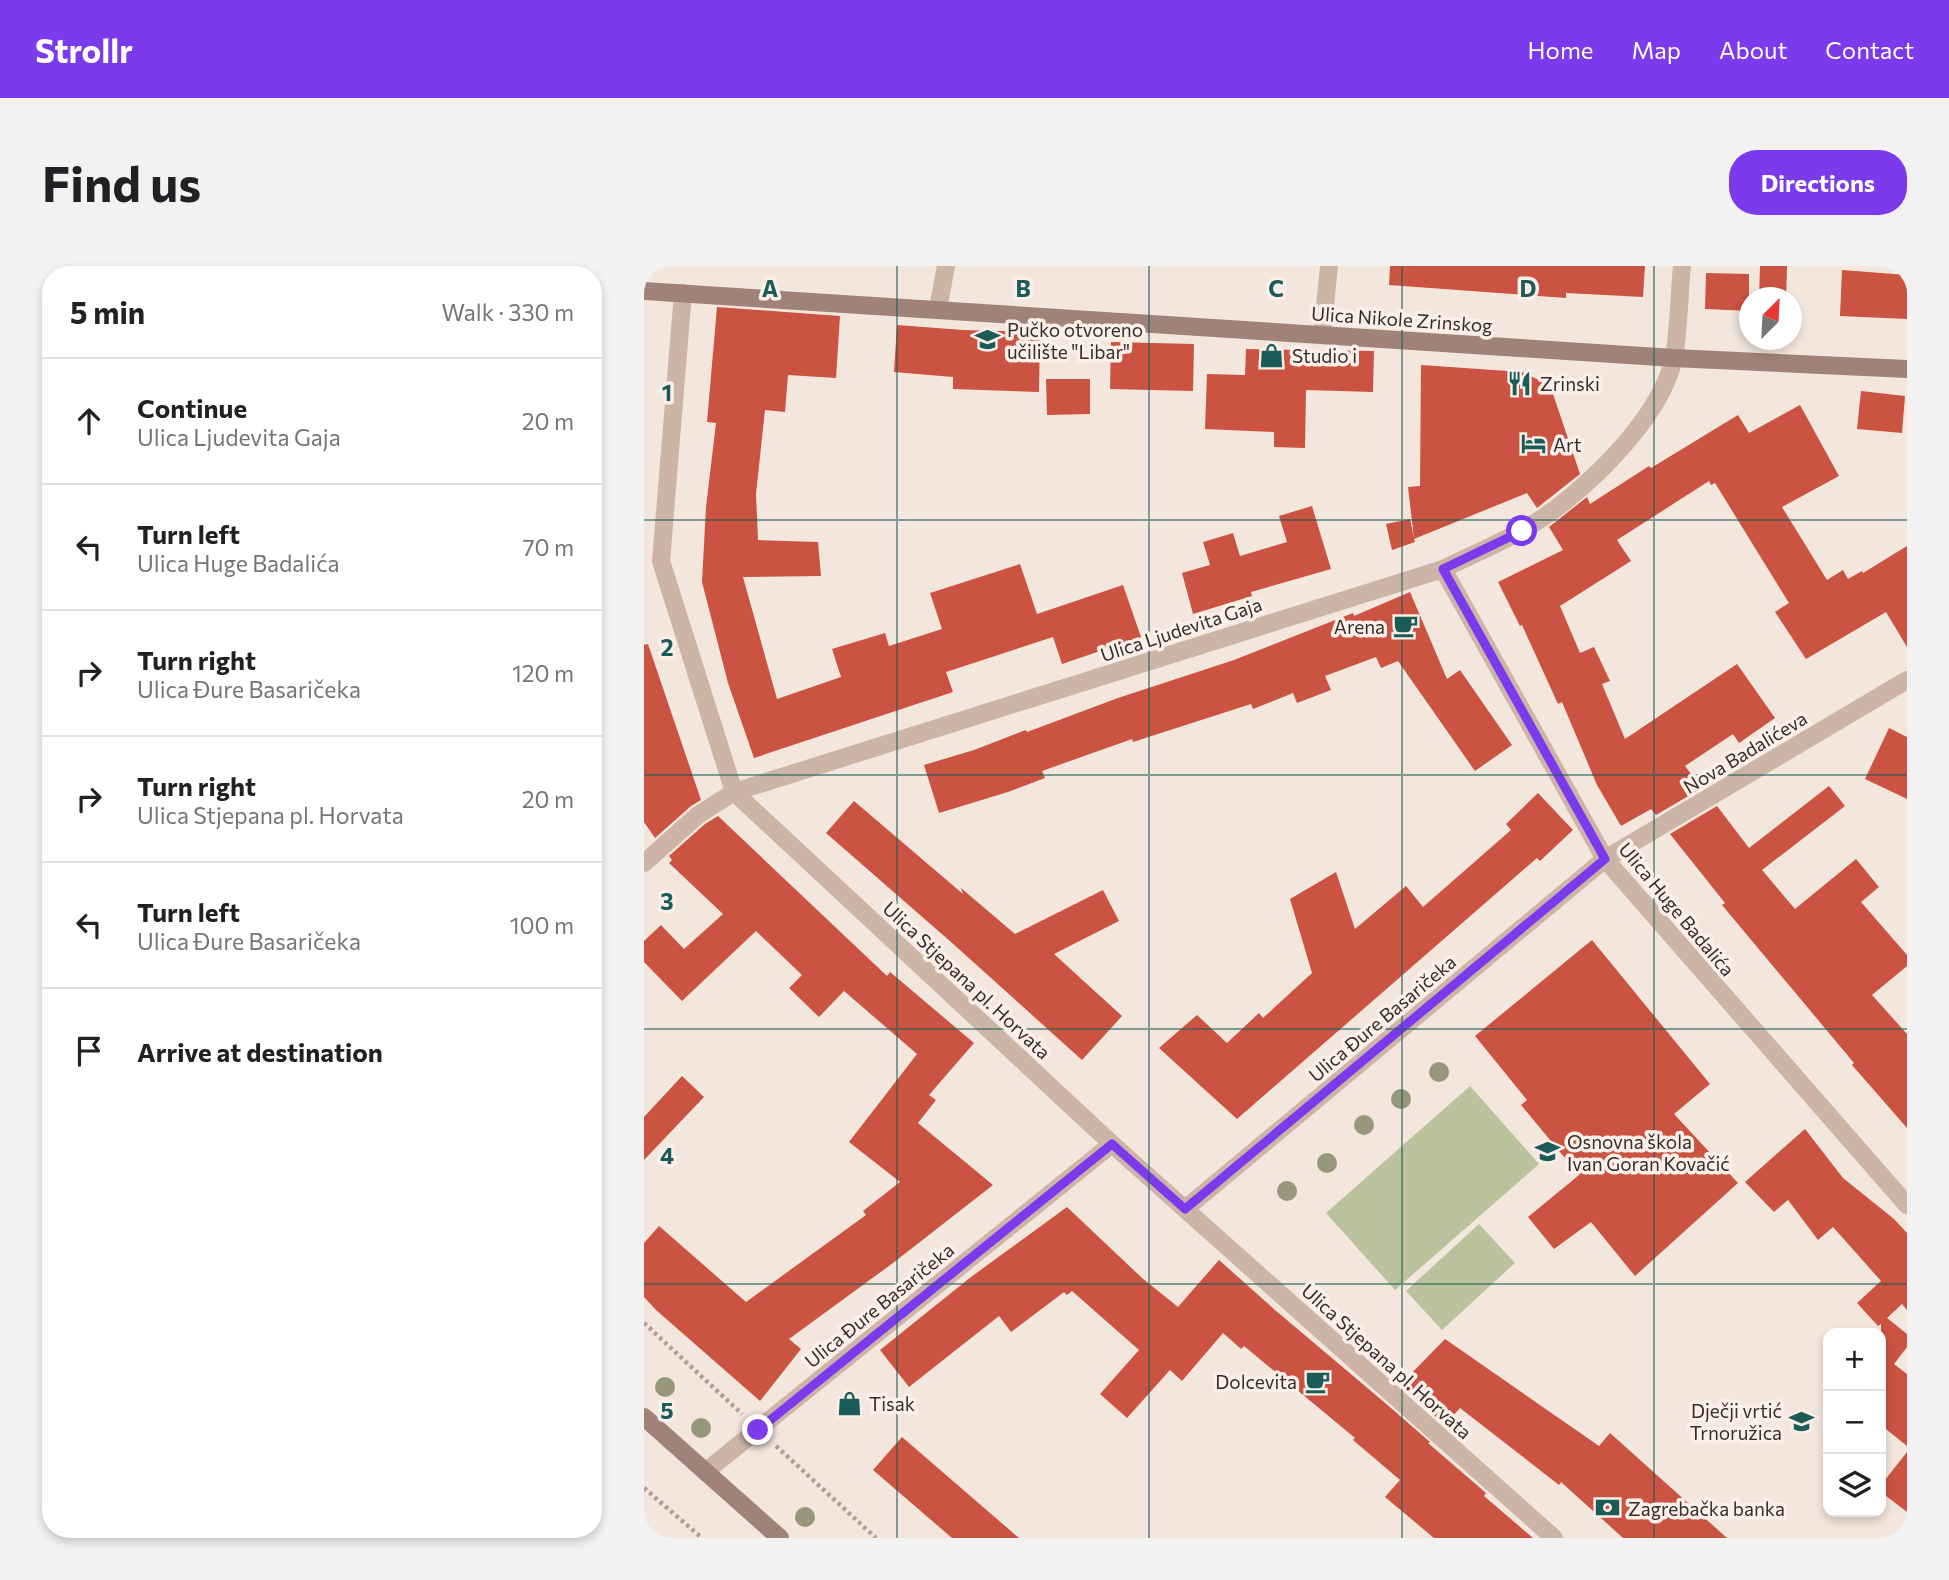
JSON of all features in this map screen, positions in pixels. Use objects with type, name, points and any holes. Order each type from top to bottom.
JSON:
[{"type":"main road","name":"Ulica Nikole Zrinskog","points":[[644,291],[1674,358],[1907,369]]},
{"type":"main road","points":[[644,1417],[780,1538]]},
{"type":"street","points":[[938,309],[946,266]]},
{"type":"street","points":[[1322,335],[1329,266]]},
{"type":"street","name":"Ulica Ljudevita Gaja","points":[[644,863],[698,815],[734,792],[1443,569],[1522,531],[1583,487],[1646,416],[1665,385],[1674,358],[1682,266]]},
{"type":"street","name":"Ulica Stjepana pl. Horvata","points":[[683,293],[661,561],[734,792],[1112,1144],[1554,1538]]},
{"type":"street","name":"Ulica Huge Badalića","points":[[1443,569],[1605,859],[1907,1205]]},
{"type":"street","name":"Nova Badalićeva","points":[[1605,859],[1907,680]]},
{"type":"street","name":"Ulica Đure Basaričeka","points":[[1185,1209],[1605,859]]},
{"type":"street","name":"Ulica Đure Basaričeka","points":[[705,1472],[1112,1144]]},
{"type":"path","points":[[644,1488],[702,1538]]},
{"type":"green space","points":[[1470,1086],[1539,1164],[1395,1290],[1326,1213]]},
{"type":"green space","points":[[1479,1224],[1515,1263],[1442,1330],[1406,1291]]},
{"type":"building","points":[[1390,266],[1645,266],[1643,297],[1566,293],[1566,298],[1389,285]]},
{"type":"building","points":[[1760,266],[1787,266],[1786,287],[1759,287]]},
{"type":"building","points":[[1842,270],[1907,275],[1907,319],[1840,316]]},
{"type":"building","points":[[1706,273],[1749,274],[1749,287],[1739,287],[1739,311],[1705,309]]},
{"type":"building","points":[[717,307],[840,316],[836,378],[788,375],[785,412],[765,410],[756,494],[758,540],[818,542],[821,576],[743,577],[777,699],[841,677],[832,649],[885,633],[889,646],[942,629],[930,593],[1020,564],[1037,614],[1123,585],[1141,637],[1062,664],[1053,637],[946,672],[953,692],[754,758],[728,683],[702,582],[706,507],[716,423],[707,422]]},
{"type":"building","points":[[897,325],[1040,332],[1039,392],[953,389],[953,377],[894,372]]},
{"type":"building","points":[[1111,342],[1194,344],[1193,391],[1110,389]]},
{"type":"building","points":[[1246,349],[1374,351],[1373,392],[1306,390],[1305,448],[1274,447],[1274,432],[1205,429],[1207,374],[1245,375]]},
{"type":"building","points":[[1421,365],[1522,372],[1539,380],[1552,391],[1580,474],[1537,508],[1527,493],[1414,539],[1408,487],[1420,486]]},
{"type":"building","points":[[1046,379],[1090,379],[1090,414],[1047,415]]},
{"type":"building","points":[[1861,391],[1905,396],[1902,433],[1857,429]]},
{"type":"building","points":[[1800,405],[1839,476],[1782,507],[1827,580],[1843,570],[1848,579],[1862,571],[1863,573],[1907,546],[1907,647],[1886,612],[1806,659],[1775,612],[1789,603],[1715,483],[1711,485],[1709,481],[1617,540],[1631,561],[1560,606],[1580,653],[1594,647],[1610,681],[1602,684],[1625,739],[1737,664],[1775,718],[1739,743],[1733,734],[1685,766],[1702,788],[1656,815],[1651,809],[1621,826],[1597,785],[1562,702],[1558,704],[1522,625],[1520,626],[1498,582],[1563,550],[1549,527],[1587,497],[1590,504],[1649,466],[1651,468],[1738,415],[1749,433]]},
{"type":"building","points":[[1312,506],[1331,569],[1251,592],[1252,596],[1193,614],[1182,573],[1210,565],[1203,542],[1233,533],[1240,556],[1287,542],[1279,516]]},
{"type":"building","points":[[1410,519],[1415,542],[1392,550],[1386,524]]},
{"type":"building","points":[[1410,592],[1447,679],[1460,670],[1512,745],[1475,771],[1398,661],[1381,668],[1376,657],[1325,676],[1331,690],[1297,703],[1293,693],[1253,709],[1251,704],[1133,742],[1132,739],[1042,771],[1045,778],[939,813],[924,765],[1234,660],[1353,613],[1354,616]]},
{"type":"building","points":[[648,644],[701,800],[655,838],[644,822],[644,645]]},
{"type":"building","points":[[1889,728],[1907,737],[1907,799],[1865,779]]},
{"type":"building","points":[[1829,786],[1845,806],[1762,870],[1795,909],[1856,859],[1879,887],[1861,902],[1907,955],[1907,966],[1872,995],[1907,1034],[1907,1128],[1852,1065],[1854,1063],[1722,905],[1725,903],[1670,834],[1717,806],[1749,848]]},
{"type":"building","points":[[1538,793],[1573,830],[1540,861],[1537,858],[1237,1119],[1159,1048],[1197,1015],[1227,1043],[1259,1013],[1263,1018],[1312,973],[1290,899],[1336,872],[1355,929],[1406,886],[1423,907],[1511,830],[1506,824]]},
{"type":"building","points":[[854,801],[963,894],[961,888],[1015,934],[1103,890],[1119,921],[1054,954],[1122,1016],[1082,1060],[826,833]]},
{"type":"building","points":[[718,816],[887,976],[890,972],[974,1043],[929,1095],[936,1100],[918,1123],[993,1185],[789,1339],[801,1349],[760,1401],[644,1297],[644,1243],[659,1226],[746,1302],[866,1215],[863,1211],[900,1182],[849,1142],[917,1054],[844,991],[819,1017],[789,988],[802,975],[756,931],[682,1001],[644,962],[644,941],[661,925],[684,949],[723,914],[669,863],[672,860],[669,856]]},
{"type":"building","points":[[1592,940],[1710,1084],[1674,1114],[1738,1183],[1635,1276],[1591,1222],[1554,1249],[1528,1217],[1579,1175],[1521,1105],[1527,1100],[1475,1036]]},
{"type":"building","points":[[682,1076],[704,1097],[644,1160],[644,1117]]},
{"type":"building","points":[[1805,1129],[1843,1178],[1894,1219],[1907,1233],[1907,1310],[1902,1304],[1887,1318],[1907,1334],[1907,1347],[1894,1364],[1907,1374],[1907,1446],[1886,1429],[1886,1328],[1881,1328],[1881,1324],[1878,1326],[1857,1303],[1881,1281],[1833,1227],[1818,1240],[1788,1200],[1774,1212],[1745,1182]]},
{"type":"building","points":[[1067,1207],[1142,1278],[1178,1307],[1219,1260],[1430,1442],[1428,1443],[1486,1493],[1484,1496],[1533,1538],[1434,1538],[1385,1497],[1400,1480],[1353,1440],[1355,1438],[1244,1346],[1241,1349],[1223,1333],[1182,1381],[1170,1370],[1127,1418],[1100,1394],[1139,1350],[1072,1291],[1067,1295],[1064,1292],[1011,1332],[999,1316],[909,1387],[880,1350],[971,1277]]},
{"type":"building","points":[[1445,1339],[1599,1446],[1610,1433],[1727,1538],[1623,1538],[1561,1482],[1559,1485],[1460,1408],[1445,1425],[1400,1385]]},
{"type":"building","points":[[902,1437],[1019,1538],[952,1538],[873,1470]]},
{"type":"building","points":[[1907,1452],[1907,1512],[1886,1496],[1886,1479]]},
{"type":"place","name":"Pučko otvoreno učilište \"Libar\"","points":[[987,340]]},
{"type":"place","name":"Studio i","points":[[1272,355]]},
{"type":"place","name":"Zrinski","points":[[1520,383]]},
{"type":"place","name":"Art","points":[[1533,444]]},
{"type":"place","name":"Arena","points":[[1405,626]]},
{"type":"place","name":"Osnovna škola Ivan Goran Kovačić","points":[[1547,1152]]},
{"type":"place","name":"Dolcevita","points":[[1317,1381]]},
{"type":"place","name":"Tisak","points":[[849,1403]]},
{"type":"place","name":"Dječji vrtić Trnoružica","points":[[1802,1421]]},
{"type":"place","name":"Zagrebačka banka","points":[[1608,1508]]},
{"type":"route","points":[[758,1430],[1112,1144],[1185,1209],[1605,859],[1443,569],[1522,531]]}]
